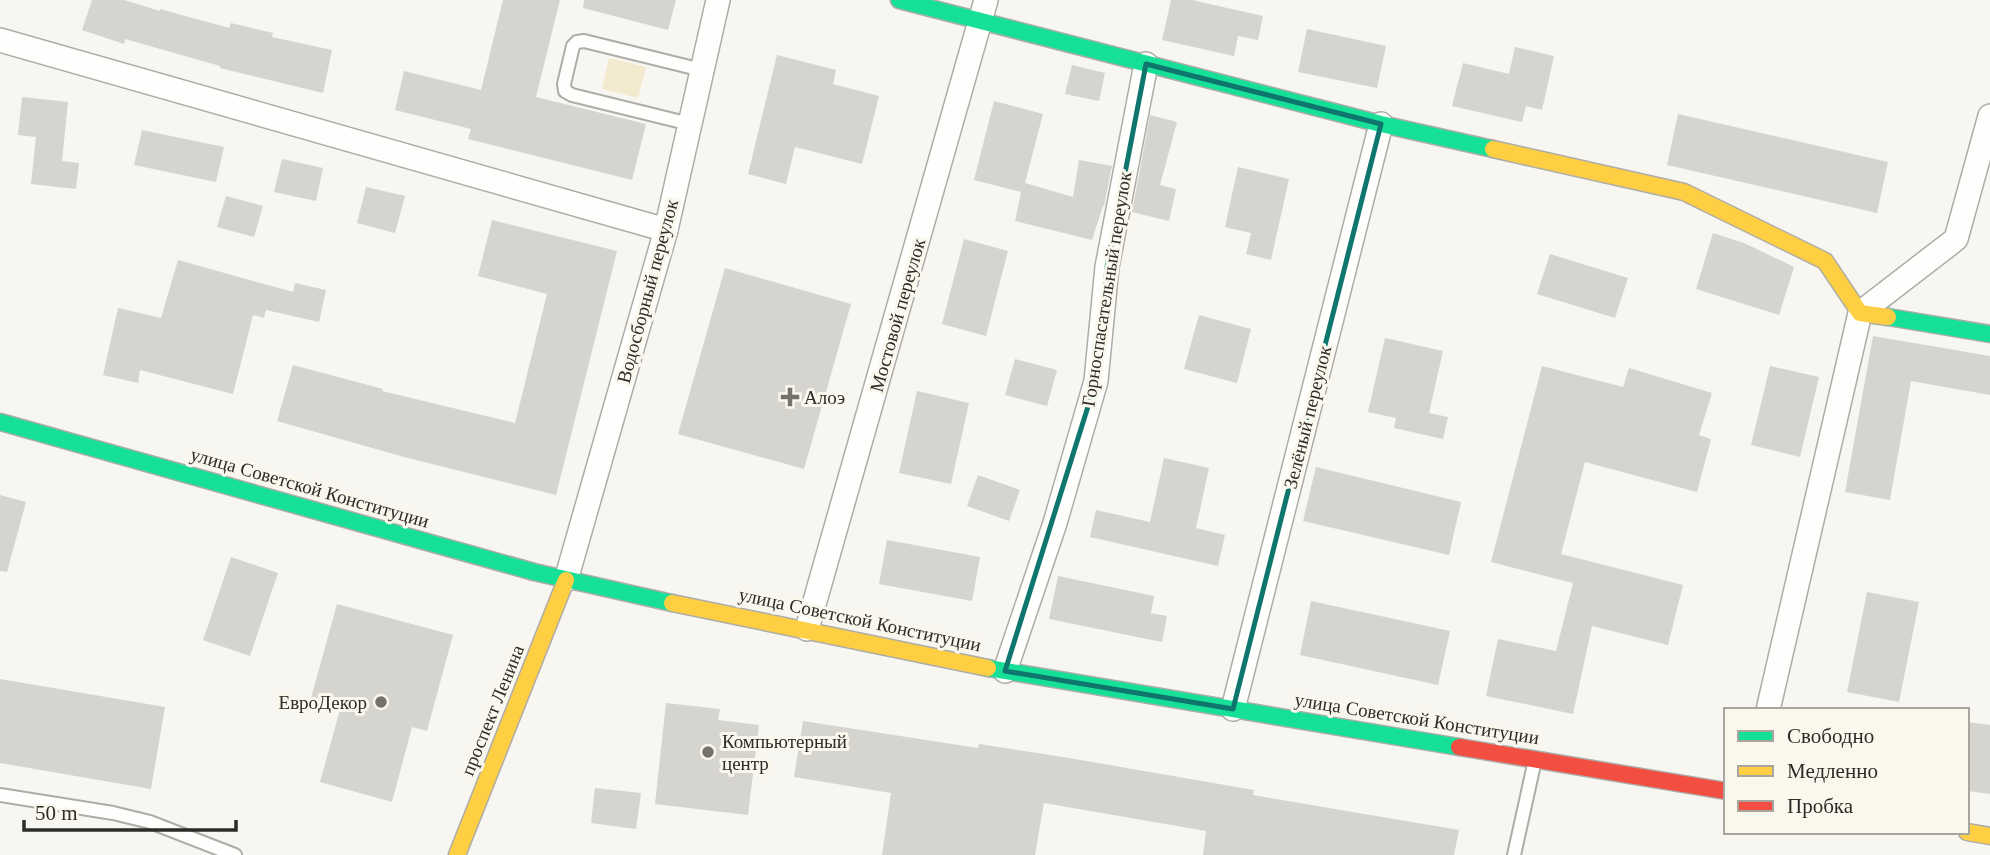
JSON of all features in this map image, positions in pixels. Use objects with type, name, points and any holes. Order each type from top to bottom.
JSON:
[{"type":"main road","points":[[900,0],[983,11],[1146,64],[1381,124],[1684,192],[1825,261],[1860,313],[1990,334]]},
{"type":"main road","name":"улица Советской Конституции","points":[[0,422],[615,592],[1005,671],[1724,791]]},
{"type":"main road","name":"проспект Ленина","points":[[457,855],[566,580]]},
{"type":"main road","points":[[1969,832],[1990,836]]},
{"type":"street","name":"Водосборный переулок","points":[[566,580],[666,230],[718,0]]},
{"type":"street","name":"Мостовой переулок","points":[[807,629],[983,11]]},
{"type":"street","points":[[0,40],[666,230]]},
{"type":"street","name":"Горноспасательный переулок","points":[[1005,671],[1055,523],[1096,381],[1107,267],[1146,64]]},
{"type":"street","points":[[1768,708],[1860,313],[1956,239],[1990,116]]},
{"type":"street","name":"Зелёный переулок","points":[[1233,709],[1381,124]]},
{"type":"lane","points":[[690,124],[572,95],[565,91],[564,84],[573,46],[584,41],[702,70]]},
{"type":"lane","points":[[1514,855],[1535,758]]},
{"type":"lane","points":[[0,795],[113,813],[150,822],[235,855]]},
{"type":"highlighted area","points":[[1146,64],[1381,124],[1233,709],[1005,671],[1096,381],[1107,267]]},
{"type":"shaded area","points":[[609,58],[646,67],[638,98],[602,89]]},
{"type":"building","points":[[92,0],[124,0],[229,28],[231,23],[273,33],[272,37],[332,50],[323,93],[220,68],[125,39],[124,44],[82,30]]},
{"type":"building","points":[[503,0],[560,0],[536,97],[646,124],[632,180],[468,139],[471,129],[395,110],[404,71],[481,90]]},
{"type":"building","points":[[584,0],[676,0],[668,30],[583,8]]},
{"type":"building","points":[[1171,0],[1192,0],[1263,16],[1258,40],[1238,36],[1234,56],[1162,40]]},
{"type":"building","points":[[1307,29],[1386,46],[1377,88],[1298,72]]},
{"type":"building","points":[[1515,47],[1554,56],[1542,110],[1526,106],[1522,122],[1452,106],[1463,63],[1509,74]]},
{"type":"building","points":[[777,55],[836,70],[833,84],[879,96],[862,164],[795,147],[786,184],[748,174]]},
{"type":"building","points":[[1072,65],[1105,73],[1099,101],[1065,94]]},
{"type":"building","points":[[22,97],[68,102],[62,161],[79,163],[76,189],[31,184],[36,137],[18,135]]},
{"type":"building","points":[[994,101],[1043,114],[1025,183],[1073,197],[1079,160],[1112,166],[1104,206],[1092,240],[1015,221],[1021,192],[974,180]]},
{"type":"building","points":[[1678,114],[1888,162],[1877,213],[1667,165]]},
{"type":"building","points":[[1150,115],[1177,122],[1160,185],[1176,189],[1169,221],[1132,212]]},
{"type":"building","points":[[142,130],[224,147],[216,182],[134,165]]},
{"type":"building","points":[[282,159],[323,168],[316,201],[274,192]]},
{"type":"building","points":[[1238,167],[1289,179],[1271,260],[1246,254],[1251,233],[1225,227]]},
{"type":"building","points":[[366,187],[405,196],[395,233],[357,223]]},
{"type":"building","points":[[226,196],[263,206],[254,237],[217,227]]},
{"type":"building","points":[[492,220],[617,251],[556,495],[404,457],[277,421],[293,365],[383,389],[382,391],[515,423],[547,294],[478,276]]},
{"type":"building","points":[[1713,233],[1744,243],[1794,267],[1779,315],[1696,289]]},
{"type":"building","points":[[964,239],[1008,251],[986,336],[942,324]]},
{"type":"building","points":[[1550,254],[1628,278],[1615,318],[1537,294]]},
{"type":"building","points":[[178,260],[293,292],[295,283],[326,290],[319,322],[266,310],[264,318],[253,315],[233,394],[140,370],[138,383],[103,375],[118,308],[161,318]]},
{"type":"building","points":[[725,268],[851,304],[804,469],[678,434]]},
{"type":"building","points":[[1199,315],[1251,329],[1237,383],[1184,369]]},
{"type":"building","points":[[1873,336],[1990,356],[1990,395],[1911,381],[1890,500],[1845,492]]},
{"type":"building","points":[[1385,338],[1443,351],[1429,413],[1448,417],[1443,439],[1394,428],[1396,418],[1368,412]]},
{"type":"building","points":[[1015,359],[1057,370],[1047,406],[1005,395]]},
{"type":"building","points":[[1542,366],[1623,387],[1629,368],[1712,393],[1699,435],[1711,439],[1697,492],[1585,462],[1561,554],[1683,585],[1668,645],[1592,626],[1573,714],[1486,696],[1498,639],[1556,651],[1573,583],[1491,562]]},
{"type":"building","points":[[1770,366],[1819,377],[1800,457],[1751,445]]},
{"type":"building","points":[[917,391],[969,403],[951,484],[899,473]]},
{"type":"building","points":[[1164,458],[1209,468],[1196,528],[1225,535],[1218,566],[1090,537],[1096,510],[1150,522]]},
{"type":"building","points":[[1316,467],[1461,502],[1449,555],[1303,521]]},
{"type":"building","points":[[978,475],[1020,490],[1009,521],[967,506]]},
{"type":"building","points":[[0,495],[26,502],[7,572],[0,571]]},
{"type":"building","points":[[887,540],[980,557],[972,601],[879,584]]},
{"type":"building","points":[[231,557],[278,573],[250,656],[203,640]]},
{"type":"building","points":[[1058,576],[1154,596],[1151,613],[1167,616],[1162,642],[1049,619]]},
{"type":"building","points":[[1867,592],[1919,602],[1899,702],[1847,692]]},
{"type":"building","points":[[1311,601],[1450,631],[1438,685],[1300,655]]},
{"type":"building","name":"ЕвроДекор","points":[[337,604],[453,635],[427,731],[412,727],[392,802],[320,782],[341,706],[311,698]]},
{"type":"building","points":[[0,679],[165,707],[151,789],[0,763]]},
{"type":"building","name":"Компьютерный центр","points":[[666,703],[720,709],[718,720],[759,725],[748,815],[655,804]]},
{"type":"building","points":[[803,721],[978,748],[979,744],[1063,757],[1254,790],[1253,795],[1459,830],[1454,855],[1203,855],[1206,831],[1044,803],[1035,855],[882,855],[891,793],[794,777]]},
{"type":"building","points":[[1969,722],[1990,725],[1990,794],[1969,791]]},
{"type":"building","points":[[595,788],[641,793],[636,829],[591,823]]},
{"type":"traffic: fast","points":[[899,0],[1381,124],[1493,149]]},
{"type":"traffic: fast","points":[[1888,317],[1990,334]]},
{"type":"traffic: fast","points":[[0,422],[534,572],[672,603]]},
{"type":"traffic: fast","points":[[988,668],[1459,747]]},
{"type":"traffic: slow","points":[[1493,149],[1684,192],[1825,261],[1860,313],[1888,317]]},
{"type":"traffic: slow","points":[[457,855],[566,580]]},
{"type":"traffic: slow","points":[[672,603],[988,668]]},
{"type":"traffic: slow","points":[[1969,832],[1990,836]]},
{"type":"traffic: jam","points":[[1459,747],[1724,791]]},
{"type":"place","name":"Алоэ","points":[[790,397]]},
{"type":"place","name":"ЕвроДекор","points":[[381,702]]},
{"type":"place","name":"Компьютерный центр","points":[[708,752]]}]
